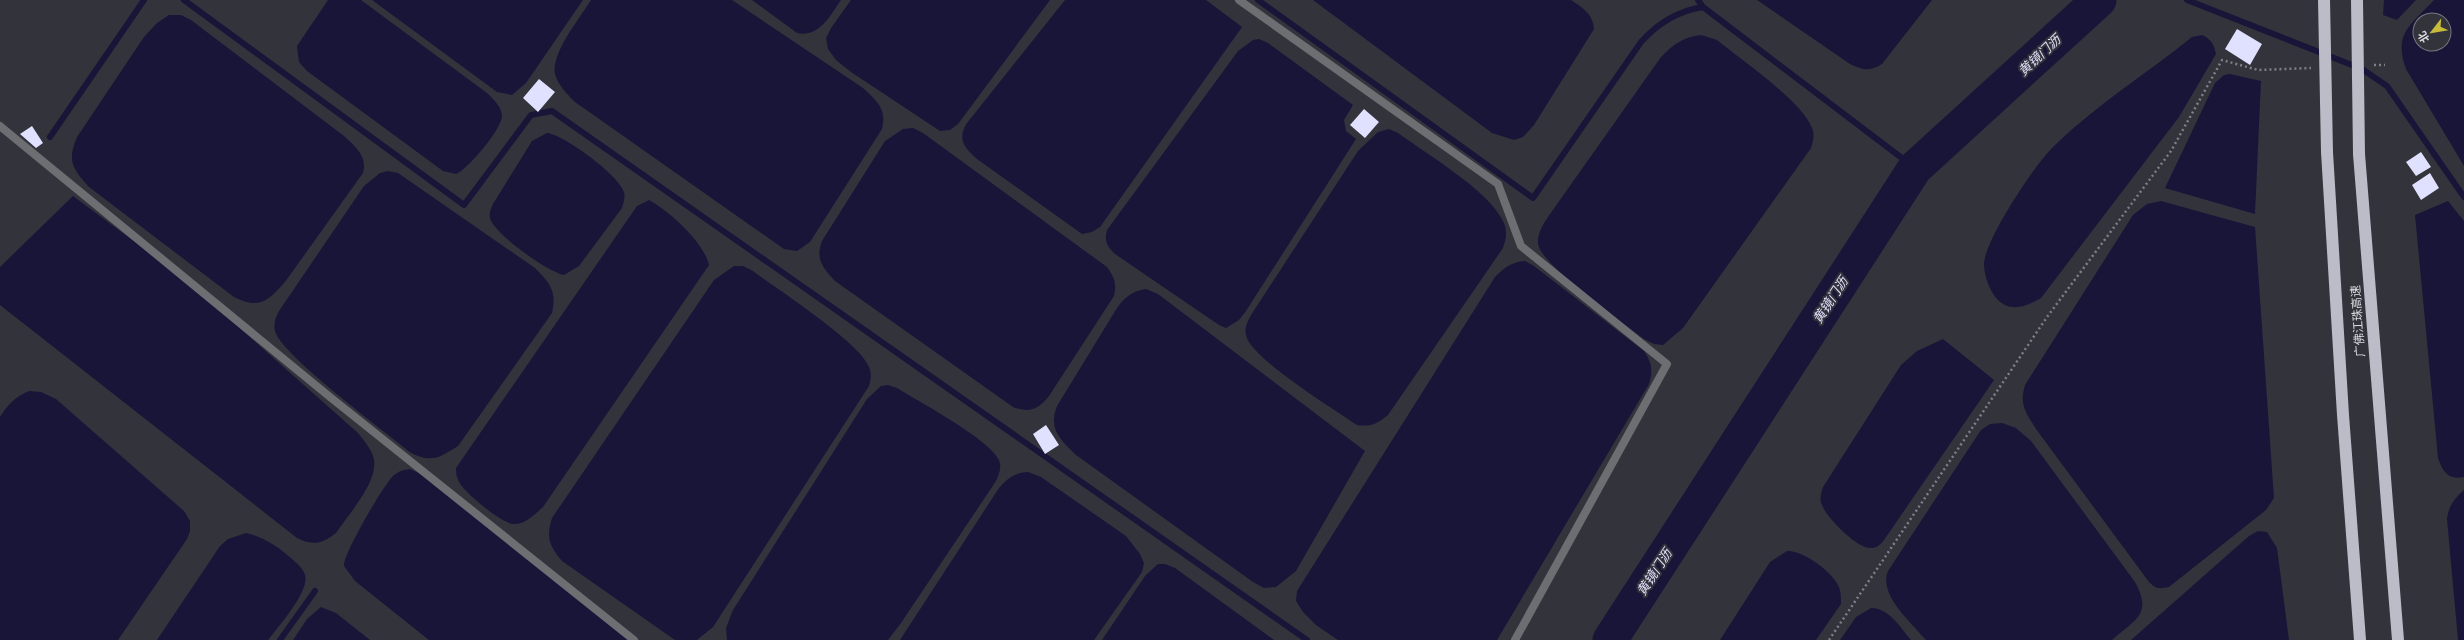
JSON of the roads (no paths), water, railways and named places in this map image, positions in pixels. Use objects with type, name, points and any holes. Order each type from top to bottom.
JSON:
[{"type":"highway","name":"广佛江珠高速","points":[[2324,0],[2328,152],[2343,415],[2360,640]]},
{"type":"highway","name":"广佛江珠高速","points":[[2356,0],[2359,154],[2398,640]]},
{"type":"lane","points":[[1239,0],[1498,184],[1521,246],[1667,364],[1514,640]]},
{"type":"lane","points":[[0,126],[330,397],[634,640]]},
{"type":"waterway","points":[[50,137],[144,0]]},
{"type":"waterway","points":[[184,0],[464,205],[531,115],[552,111],[1307,640]]},
{"type":"waterway","points":[[1258,0],[1533,198],[1647,35],[1676,15],[1685,11],[1703,7]]},
{"type":"waterway","points":[[1698,0],[1703,7],[1915,168]]},
{"type":"waterway","name":"黄镜门沥","points":[[1610,640],[1915,168],[2099,0]]},
{"type":"waterway","points":[[2187,0],[2362,69],[2387,86],[2464,197]]},
{"type":"waterway","points":[[280,640],[315,591]]}]
